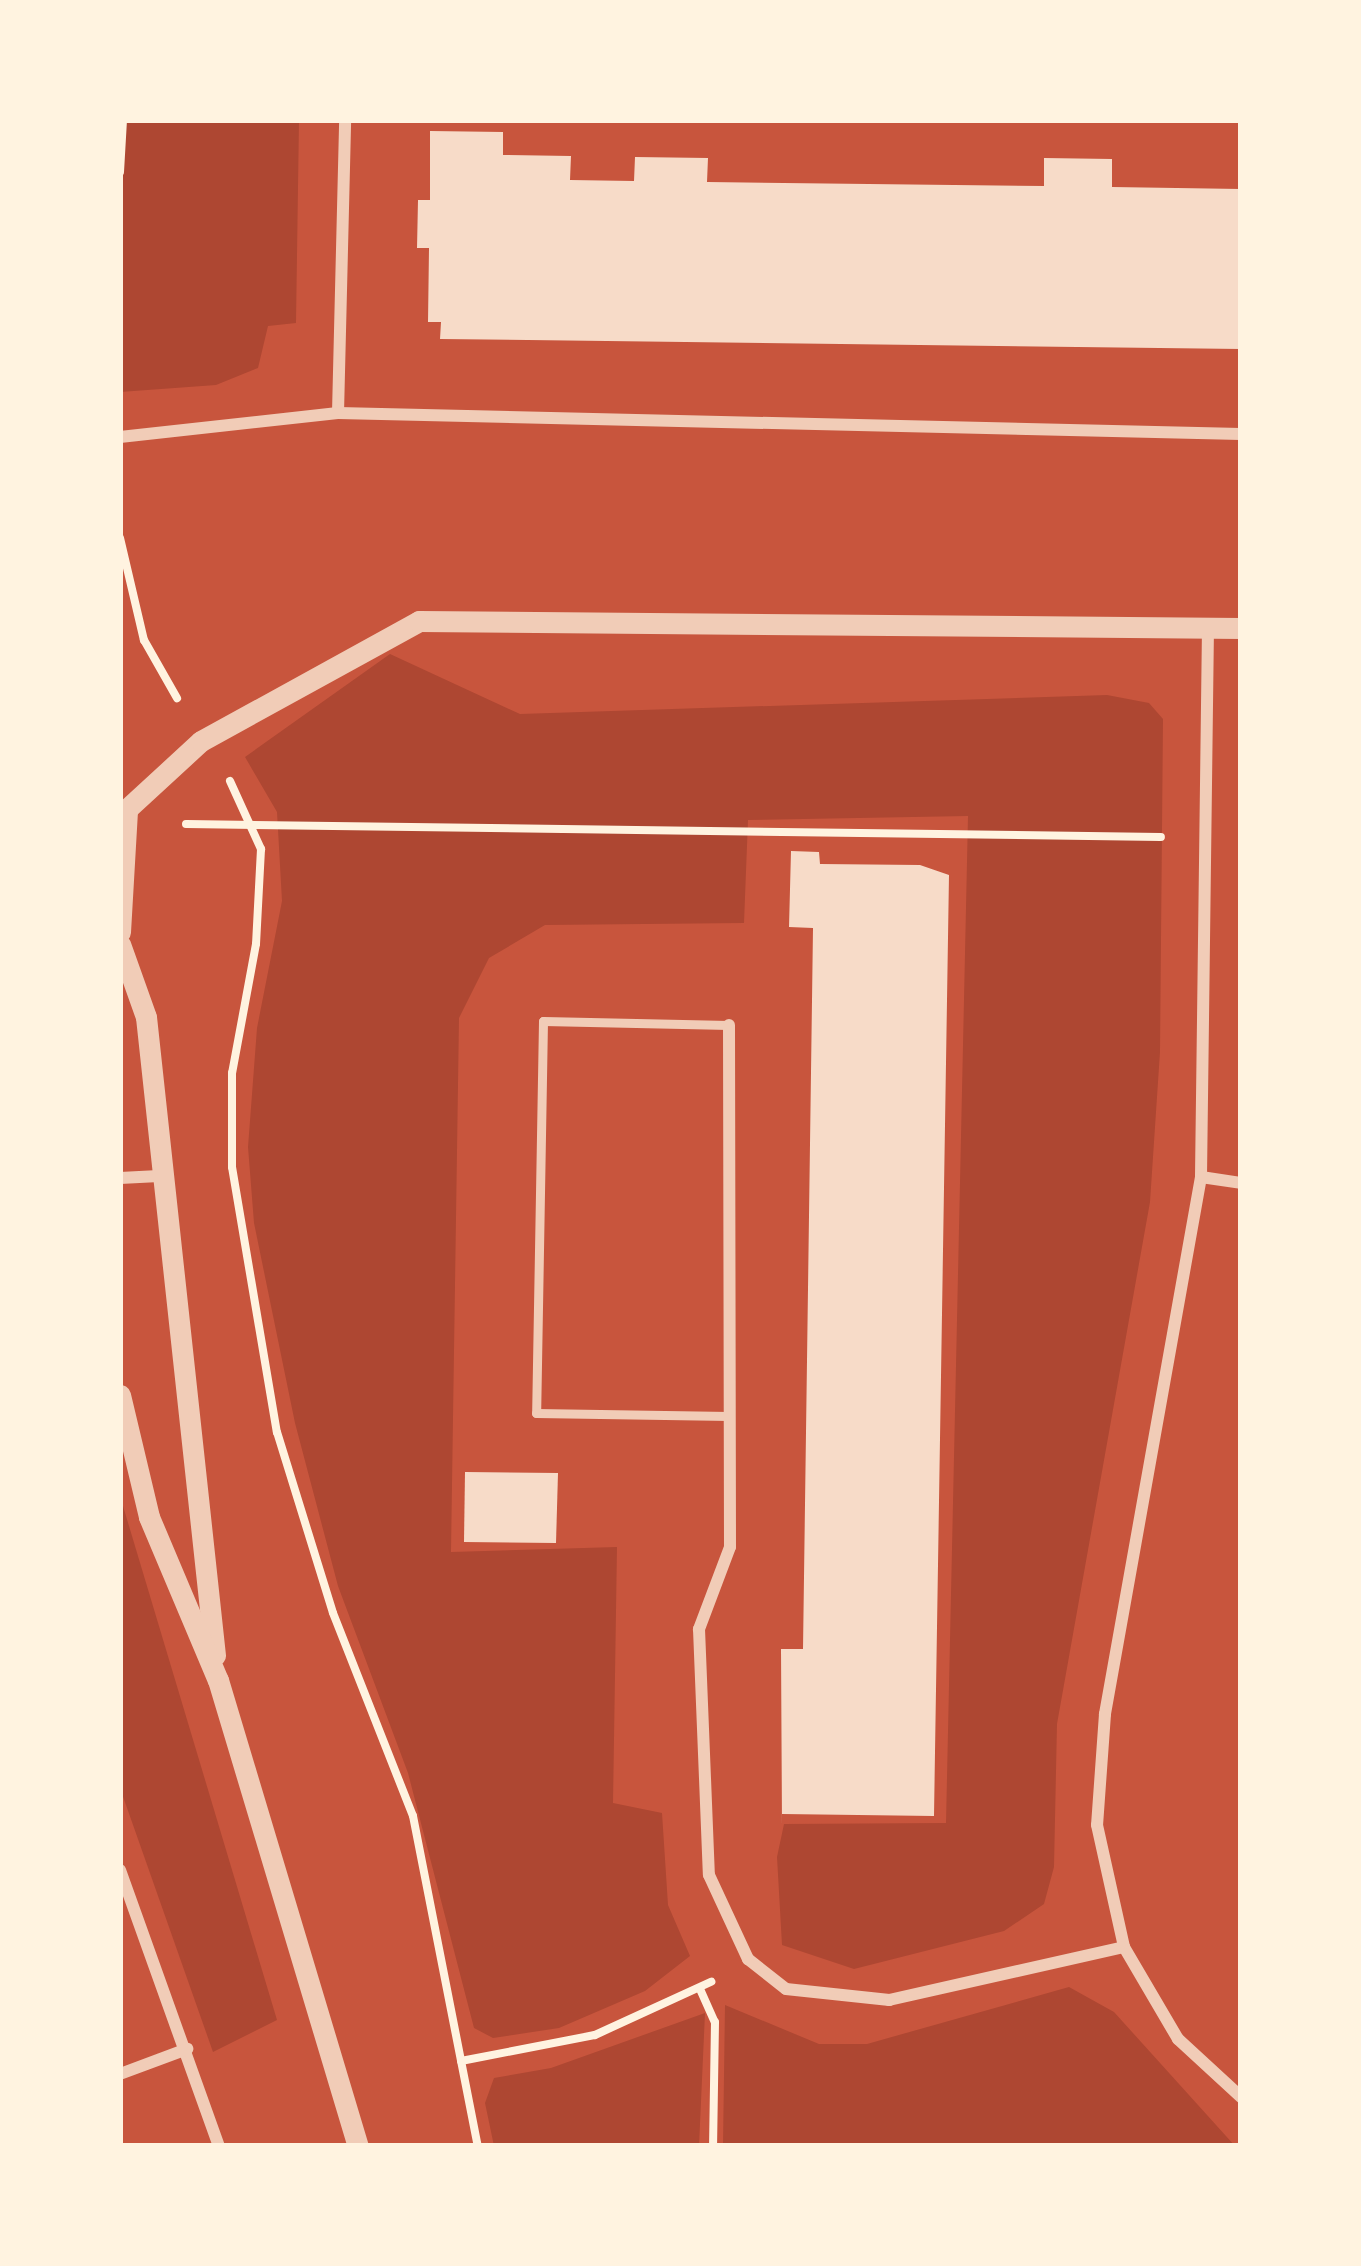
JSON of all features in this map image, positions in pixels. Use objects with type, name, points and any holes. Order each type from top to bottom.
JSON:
[{"type":"street","points":[[338,413],[345,120]]},
{"type":"street","points":[[120,437],[338,413],[1241,434]]},
{"type":"street","points":[[120,932],[124,812],[201,741],[418,621],[1241,628]]},
{"type":"street","points":[[1208,627],[1201,1177],[1105,1714],[1097,1825],[1124,1947],[1178,2039],[1241,2097]]},
{"type":"street","points":[[120,944],[146,1017],[159,1176],[218,1680]]},
{"type":"street","points":[[729,1025],[730,1547],[699,1630],[709,1875],[748,1959],[786,1989],[890,2000],[1124,1947]]},
{"type":"street","points":[[120,1178],[159,1176]]},
{"type":"street","points":[[1201,1177],[1241,1183]]},
{"type":"street","points":[[120,1395],[148,1516],[218,1680],[358,2146]]},
{"type":"street","points":[[120,1870],[219,2146]]},
{"type":"street","points":[[120,2074],[187,2049]]},
{"type":"lane","points":[[729,1025],[544,1021],[536,1413],[730,1416]]},
{"type":"path","points":[[120,172],[123,120]]},
{"type":"path","points":[[120,538],[144,640],[254,825],[261,849],[256,944],[232,1073],[232,1167],[278,1432],[333,1613],[413,1816],[478,2146]]},
{"type":"path","points":[[124,812],[254,825],[1205,837]]},
{"type":"path","points":[[461,2061],[595,2035],[700,1989],[748,1959]]},
{"type":"path","points":[[700,1989],[716,2022],[712,2146]]},
{"type":"shaded area","points":[[120,120],[299,120],[296,323],[268,326],[258,368],[216,385],[120,392]]},
{"type":"shaded area","points":[[390,654],[520,714],[1107,695],[1149,703],[1163,719],[1160,1052],[1150,1202],[1057,1724],[1054,1867],[1044,1904],[1004,1931],[854,1969],[782,1945],[777,1857],[784,1824],[946,1823],[968,816],[748,820],[744,923],[545,925],[489,958],[459,1018],[451,1552],[617,1547],[613,1803],[662,1813],[668,1905],[690,1956],[645,1991],[559,2028],[493,2038],[474,2028],[408,1773],[338,1586],[295,1423],[254,1223],[248,1147],[257,1028],[282,901],[277,812],[245,757]]},
{"type":"shaded area","points":[[120,1496],[277,2020],[213,2052],[120,1788]]},
{"type":"shaded area","points":[[1069,1987],[1114,2012],[1235,2146],[723,2146],[725,2005],[819,2044],[867,2044]]},
{"type":"shaded area","points":[[705,2013],[699,2146],[494,2146],[485,2103],[494,2078],[551,2068]]},
{"type":"building","points":[[430,131],[503,132],[503,155],[571,156],[570,180],[634,181],[635,157],[708,158],[707,182],[1044,186],[1044,158],[1112,159],[1112,187],[1241,189],[1241,349],[440,339],[441,322],[428,322],[429,248],[417,248],[418,200],[430,200]]},
{"type":"building","points":[[791,851],[819,852],[820,864],[920,865],[949,875],[934,1816],[782,1814],[782,1827],[781,1649],[803,1649],[813,928],[789,927]]},
{"type":"building","points":[[465,1472],[558,1473],[556,1543],[464,1542]]}]
